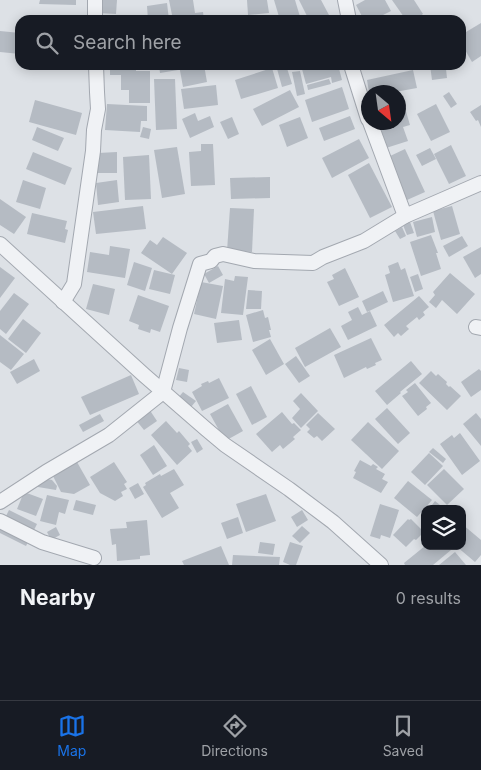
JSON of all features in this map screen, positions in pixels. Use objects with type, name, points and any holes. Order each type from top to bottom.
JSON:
[{"type":"street","points":[[95,0],[95,15]]},
{"type":"street","points":[[345,0],[348,15]]},
{"type":"street","points":[[63,302],[74,284],[93,151],[98,109],[96,70]]},
{"type":"street","points":[[353,70],[361,97]]},
{"type":"street","points":[[373,130],[405,216]]},
{"type":"street","points":[[0,502],[109,435],[163,392],[200,264],[211,261],[215,256],[223,254],[254,261],[313,263],[323,257],[364,241],[405,216],[481,183]]},
{"type":"street","points":[[0,244],[163,392],[225,445],[333,522],[381,565]]},
{"type":"street","points":[[0,521],[42,542],[94,558]]},
{"type":"building","points":[[40,0],[76,0],[76,5],[39,4]]},
{"type":"building","points":[[98,0],[117,0],[116,14],[98,13]]},
{"type":"building","points":[[169,0],[193,0],[195,13],[203,12],[203,15],[172,15]]},
{"type":"building","points":[[247,0],[267,0],[269,13],[248,15]]},
{"type":"building","points":[[274,0],[295,0],[300,15],[278,15]]},
{"type":"building","points":[[299,0],[321,0],[329,15],[306,15]]},
{"type":"building","points":[[365,0],[385,0],[391,11],[383,15],[361,15],[356,5]]},
{"type":"building","points":[[392,0],[414,0],[423,14],[422,15],[402,15]]},
{"type":"building","points":[[167,3],[168,15],[148,15],[147,6]]},
{"type":"building","points":[[481,23],[481,56],[472,62],[466,52],[466,32]]},
{"type":"building","points":[[0,31],[15,32],[15,54],[0,52]]},
{"type":"building","points":[[110,70],[150,71],[150,103],[129,103],[129,90],[121,90],[121,75],[110,75]]},
{"type":"building","points":[[160,70],[178,70],[160,73]]},
{"type":"building","points":[[180,70],[205,70],[207,82],[183,87]]},
{"type":"building","points":[[266,70],[273,70],[278,88],[241,99],[235,80]]},
{"type":"building","points":[[277,70],[288,70],[292,84],[282,87]]},
{"type":"building","points":[[302,70],[339,70],[342,80],[332,83],[331,77],[306,84]]},
{"type":"building","points":[[413,70],[417,88],[406,90],[406,85],[368,85],[367,80]]},
{"type":"building","points":[[431,70],[446,70],[447,78],[432,80]]},
{"type":"building","points":[[300,71],[305,94],[297,96],[292,72]]},
{"type":"building","points":[[154,79],[175,79],[177,129],[156,130]]},
{"type":"building","points":[[329,79],[331,84],[308,90],[307,85]]},
{"type":"building","points":[[216,85],[218,105],[184,109],[181,89]]},
{"type":"building","points":[[342,87],[349,109],[312,122],[305,100]]},
{"type":"building","points":[[290,90],[299,107],[262,126],[253,109]]},
{"type":"building","points":[[449,92],[457,104],[451,108],[443,96]]},
{"type":"building","points":[[35,100],[82,113],[76,135],[29,122]]},
{"type":"building","points":[[107,104],[147,106],[147,121],[141,121],[140,132],[105,130]]},
{"type":"building","points":[[436,104],[450,132],[431,141],[417,114]]},
{"type":"building","points":[[481,105],[481,127],[478,120],[476,121],[470,112]]},
{"type":"building","points":[[406,111],[410,125],[406,126]]},
{"type":"building","points":[[195,113],[198,121],[210,116],[214,127],[190,138],[182,119]]},
{"type":"building","points":[[350,116],[355,129],[324,141],[319,128]]},
{"type":"building","points":[[232,117],[239,134],[228,139],[220,122]]},
{"type":"building","points":[[300,117],[308,138],[287,147],[279,125]]},
{"type":"building","points":[[37,127],[64,138],[58,151],[32,140]]},
{"type":"building","points":[[143,127],[151,129],[149,139],[140,137]]},
{"type":"building","points":[[380,130],[404,130],[408,141],[386,148]]},
{"type":"building","points":[[359,139],[369,158],[332,178],[322,158]]},
{"type":"building","points":[[201,144],[213,144],[215,185],[191,186],[189,152],[201,151]]},
{"type":"building","points":[[451,145],[466,176],[449,184],[434,154]]},
{"type":"building","points":[[177,147],[185,194],[162,198],[154,150]]},
{"type":"building","points":[[430,148],[436,159],[422,166],[416,155]]},
{"type":"building","points":[[405,149],[425,192],[407,200],[388,157]]},
{"type":"building","points":[[33,152],[72,168],[65,185],[26,169]]},
{"type":"building","points":[[117,152],[117,173],[98,173],[98,153]]},
{"type":"building","points":[[149,155],[151,199],[125,200],[123,157]]},
{"type":"building","points":[[369,163],[392,207],[370,218],[348,175]]},
{"type":"building","points":[[270,177],[270,198],[231,199],[230,178]]},
{"type":"building","points":[[23,180],[46,188],[40,209],[16,202]]},
{"type":"building","points":[[117,180],[119,202],[98,205],[96,183]]},
{"type":"building","points":[[0,199],[26,217],[14,234],[0,225]]},
{"type":"building","points":[[143,206],[146,229],[96,234],[93,212]]},
{"type":"building","points":[[452,206],[460,234],[441,240],[433,211]]},
{"type":"building","points":[[230,208],[254,209],[252,252],[227,251]]},
{"type":"building","points":[[32,213],[67,221],[65,229],[68,230],[65,243],[27,234]]},
{"type":"building","points":[[432,217],[435,232],[417,237],[413,222]]},
{"type":"building","points":[[410,222],[414,233],[407,235],[403,225]]},
{"type":"building","points":[[402,227],[406,236],[400,239],[395,231]]},
{"type":"building","points":[[431,235],[438,253],[436,253],[441,269],[421,276],[410,242]]},
{"type":"building","points":[[462,236],[468,246],[449,257],[443,246]]},
{"type":"building","points":[[163,237],[187,253],[172,274],[141,253],[150,240],[157,245]]},
{"type":"building","points":[[110,246],[130,249],[125,278],[87,272],[90,252],[109,255]]},
{"type":"building","points":[[481,247],[481,274],[475,278],[463,257]]},
{"type":"building","points":[[134,262],[152,268],[145,291],[127,285]]},
{"type":"building","points":[[398,262],[401,270],[405,268],[414,296],[393,302],[385,275],[390,273],[388,266]]},
{"type":"building","points":[[218,266],[223,275],[209,283],[204,274]]},
{"type":"building","points":[[0,267],[15,278],[0,298]]},
{"type":"building","points":[[345,268],[359,297],[339,306],[327,282],[334,279],[332,275]]},
{"type":"building","points":[[154,270],[175,275],[170,294],[149,289]]},
{"type":"building","points":[[450,273],[475,294],[457,314],[442,300],[436,308],[429,302],[435,295],[433,292]]},
{"type":"building","points":[[418,274],[423,289],[415,292],[410,277]]},
{"type":"building","points":[[235,276],[248,277],[243,315],[221,313],[225,279],[234,281]]},
{"type":"building","points":[[201,282],[223,286],[216,319],[194,314]]},
{"type":"building","points":[[93,284],[115,289],[109,315],[86,309]]},
{"type":"building","points":[[248,290],[262,291],[261,309],[246,309]]},
{"type":"building","points":[[383,291],[388,302],[367,312],[362,301]]},
{"type":"building","points":[[14,293],[29,304],[6,334],[0,329],[0,311]]},
{"type":"building","points":[[138,295],[169,306],[160,332],[151,329],[150,333],[138,329],[139,325],[129,321]]},
{"type":"building","points":[[419,296],[429,307],[423,312],[425,315],[419,320],[417,317],[406,326],[409,329],[401,336],[398,333],[394,337],[384,325]]},
{"type":"building","points":[[358,307],[362,315],[370,311],[377,326],[348,340],[341,326],[352,320],[348,312]]},
{"type":"building","points":[[263,310],[265,318],[268,317],[271,337],[253,342],[246,315]]},
{"type":"building","points":[[23,319],[41,333],[26,353],[8,339]]},
{"type":"building","points":[[239,320],[242,340],[217,343],[214,323]]},
{"type":"building","points":[[330,328],[341,347],[305,367],[295,348]]},
{"type":"building","points":[[0,335],[24,354],[11,370],[0,362]]},
{"type":"building","points":[[371,338],[382,360],[375,363],[376,365],[367,369],[366,367],[344,378],[334,355]]},
{"type":"building","points":[[270,339],[284,364],[266,375],[252,350]]},
{"type":"building","points":[[296,356],[310,376],[299,383],[285,364]]},
{"type":"building","points":[[34,359],[40,371],[17,384],[10,372]]},
{"type":"building","points":[[411,361],[422,374],[387,405],[375,391]]},
{"type":"building","points":[[179,368],[189,370],[187,382],[176,380]]},
{"type":"building","points":[[479,369],[481,371],[481,390],[471,397],[461,382]]},
{"type":"building","points":[[431,371],[436,376],[438,374],[447,382],[446,384],[449,387],[461,396],[447,410],[419,383]]},
{"type":"building","points":[[131,375],[139,394],[90,415],[81,397]]},
{"type":"building","points":[[219,378],[229,398],[202,411],[192,392],[202,386],[201,384],[208,381],[209,383]]},
{"type":"building","points":[[415,383],[431,403],[418,416],[402,396]]},
{"type":"building","points":[[251,386],[267,417],[252,425],[236,394]]},
{"type":"building","points":[[183,392],[196,401],[191,407],[178,398]]},
{"type":"building","points":[[301,393],[318,411],[301,428],[292,418],[300,409],[293,401]]},
{"type":"building","points":[[228,404],[243,431],[225,441],[210,414]]},
{"type":"building","points":[[387,408],[410,433],[398,444],[375,419]]},
{"type":"building","points":[[149,409],[157,421],[144,430],[135,419]]},
{"type":"building","points":[[282,412],[292,424],[294,423],[301,430],[293,437],[295,439],[283,449],[280,445],[272,452],[256,434]]},
{"type":"building","points":[[318,413],[335,429],[322,441],[317,436],[314,438],[307,432],[310,429],[306,425]]},
{"type":"building","points":[[476,413],[481,419],[481,446],[463,424]]},
{"type":"building","points":[[100,414],[104,421],[83,432],[79,425]]},
{"type":"building","points":[[166,421],[177,433],[179,431],[190,444],[188,446],[192,451],[177,465],[151,435]]},
{"type":"building","points":[[368,422],[399,451],[382,469],[351,440]]},
{"type":"building","points":[[460,433],[480,461],[462,475],[440,444],[452,435],[454,438]]},
{"type":"building","points":[[197,439],[203,449],[197,453],[191,442]]},
{"type":"building","points":[[154,445],[167,466],[153,475],[140,455]]},
{"type":"building","points":[[433,448],[446,459],[443,463],[429,452]]},
{"type":"building","points":[[429,453],[443,466],[425,485],[411,472]]},
{"type":"building","points":[[360,460],[371,466],[373,464],[378,467],[376,469],[385,474],[382,479],[388,482],[381,493],[353,478],[356,472],[354,471]]},
{"type":"building","points":[[77,462],[90,485],[74,494],[61,492],[53,476]]},
{"type":"building","points":[[114,462],[127,482],[124,484],[127,489],[121,492],[123,496],[115,501],[100,493],[90,477]]},
{"type":"building","points":[[174,469],[184,485],[170,493],[179,508],[162,518],[143,487],[146,485],[145,483],[160,474],[161,476]]},
{"type":"building","points":[[444,469],[464,489],[447,505],[427,485]]},
{"type":"building","points":[[34,476],[52,480],[57,486],[56,490],[32,486]]},
{"type":"building","points":[[408,481],[432,500],[428,505],[421,505],[421,512],[417,517],[394,498]]},
{"type":"building","points":[[138,483],[144,494],[135,499],[129,488]]},
{"type":"building","points":[[24,492],[43,499],[36,516],[17,509]]},
{"type":"building","points":[[266,494],[276,521],[246,532],[236,504]]},
{"type":"building","points":[[47,495],[69,500],[65,514],[59,512],[56,525],[40,521]]},
{"type":"building","points":[[76,500],[96,505],[93,515],[73,510]]},
{"type":"building","points":[[435,501],[440,505],[432,505]]},
{"type":"building","points":[[380,504],[399,510],[390,538],[381,535],[380,539],[370,536]]},
{"type":"building","points":[[9,510],[37,524],[26,546],[0,533],[0,528]]},
{"type":"building","points":[[302,510],[308,520],[297,527],[291,517]]},
{"type":"building","points":[[238,517],[243,533],[227,539],[221,523]]},
{"type":"building","points":[[408,519],[411,519],[421,529],[421,535],[406,547],[393,535]]},
{"type":"building","points":[[147,520],[150,555],[140,556],[140,559],[117,561],[116,544],[112,545],[110,529],[127,528],[126,522]]},
{"type":"building","points":[[302,526],[310,533],[300,543],[292,536]]},
{"type":"building","points":[[56,527],[60,535],[51,540],[47,532]]},
{"type":"building","points":[[466,527],[481,540],[481,555],[475,562],[461,550],[466,550]]},
{"type":"building","points":[[260,542],[275,544],[273,555],[258,553]]},
{"type":"building","points":[[290,542],[303,546],[296,565],[283,562]]},
{"type":"building","points":[[221,546],[229,565],[184,565],[182,561]]},
{"type":"building","points":[[421,549],[451,550],[433,565],[405,565],[404,563]]},
{"type":"building","points":[[455,552],[466,565],[439,565]]},
{"type":"building","points":[[233,555],[280,557],[279,565],[232,565]]}]
